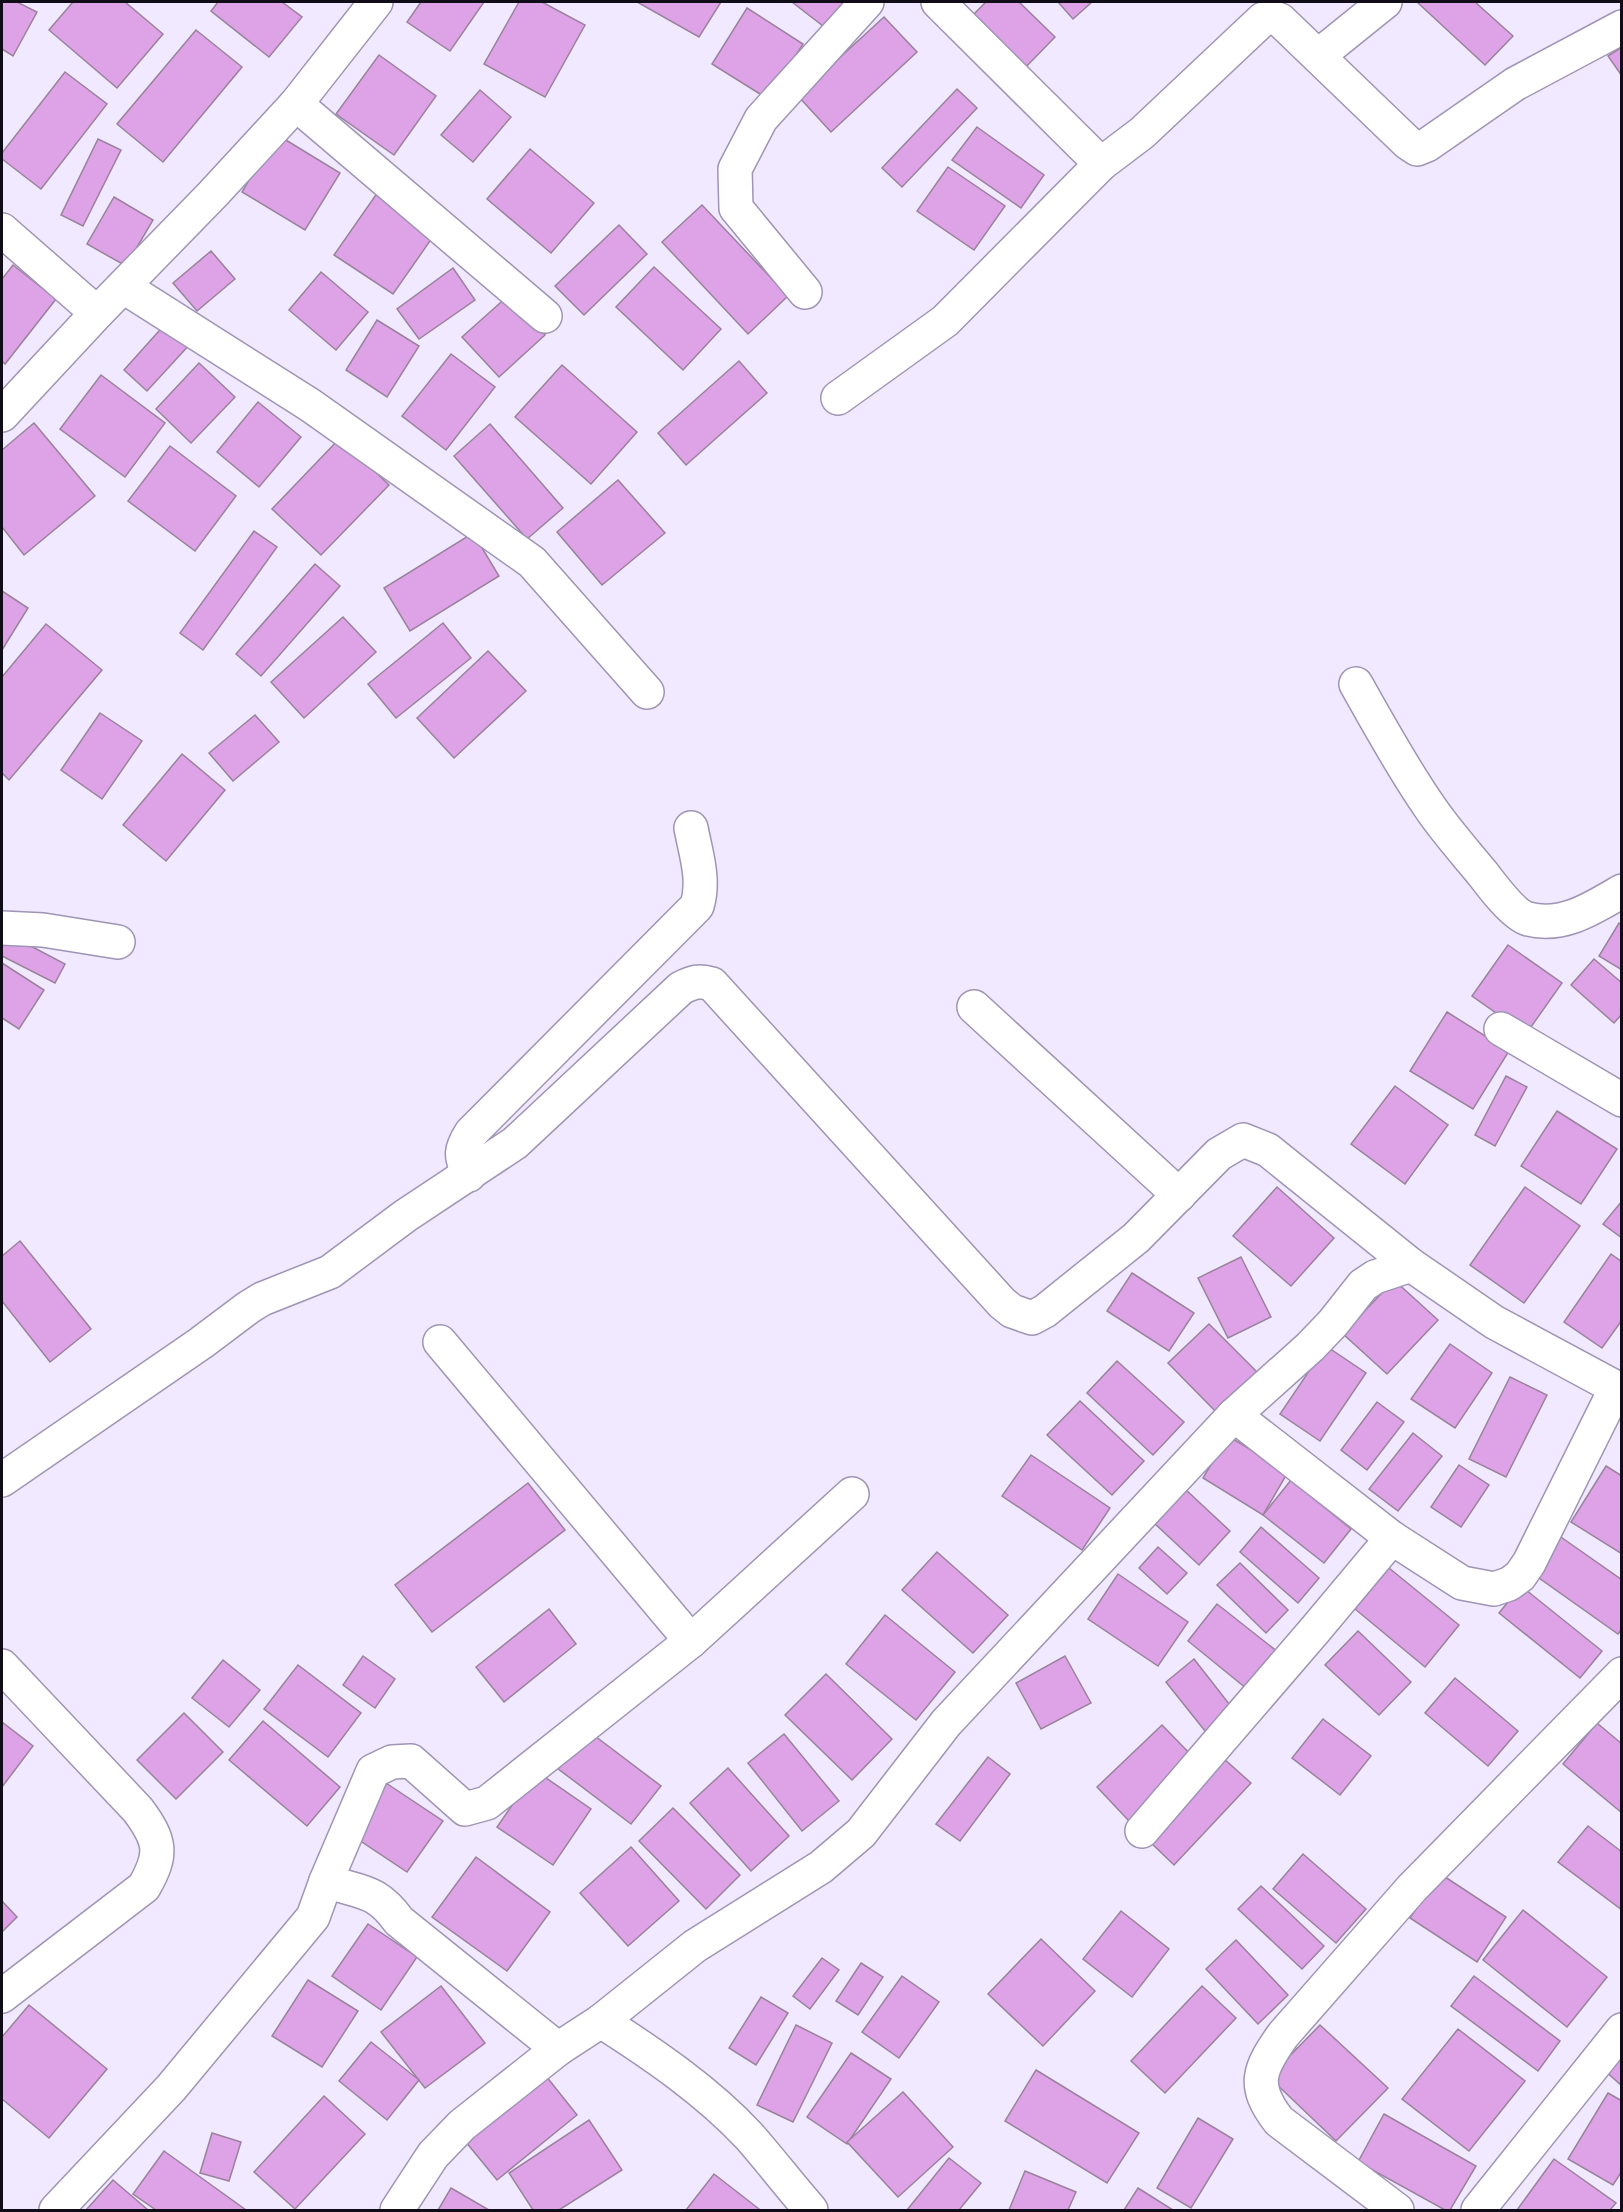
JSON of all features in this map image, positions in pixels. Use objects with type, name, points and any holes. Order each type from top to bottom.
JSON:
[{"type":"street","points":[[2,415],[296,104],[376,2]]},
{"type":"street","points":[[805,292],[736,208],[735,169],[761,119],[867,2]]},
{"type":"street","points":[[1318,56],[1385,2]]},
{"type":"street","points":[[950,5],[1101,164]]},
{"type":"street","points":[[838,398],[945,321],[1101,164],[1142,133],[1263,19],[1271,17],[1281,20],[1408,143],[1417,149],[1427,146],[1515,84],[1622,27]]},
{"type":"street","points":[[296,104],[545,316]]},
{"type":"street","points":[[2,230],[97,313]]},
{"type":"street","points":[[124,287],[310,405],[532,562],[647,692]]},
{"type":"street","points":[[1356,684],[1430,808],[1499,895],[1525,919],[1558,920],[1581,915],[1622,891]]},
{"type":"street","points":[[469,1175],[462,1154],[463,1145],[471,1133],[697,906],[701,893],[701,878],[691,828]]},
{"type":"street","points":[[2,928],[43,930],[118,942]]},
{"type":"street","points":[[2,1480],[81,1423],[201,1343],[249,1307],[262,1299],[330,1272],[405,1216],[515,1143],[681,988],[693,982],[702,981],[712,984],[1002,1303],[1012,1311],[1032,1318],[1045,1311],[1136,1238],[1219,1154],[1243,1140],[1268,1150],[1411,1266],[1494,1322],[1619,1390],[1529,1563],[1520,1576],[1509,1584],[1494,1589],[1462,1583],[1392,1538],[1234,1415]]},
{"type":"street","points":[[974,1007],[1179,1195]]},
{"type":"street","points":[[1501,1029],[1622,1100]]},
{"type":"street","points":[[397,2211],[433,2155],[455,2133],[558,2049],[601,2021],[695,1947],[821,1867],[861,1833],[946,1723],[1234,1415],[1310,1347],[1333,1323],[1363,1285],[1375,1276],[1411,1266]]},
{"type":"street","points":[[440,1342],[691,1641]]},
{"type":"street","points":[[56,2211],[171,2088],[313,1917],[372,1771],[392,1762],[411,1761],[465,1809],[487,1803],[691,1641],[852,1494]]},
{"type":"street","points":[[1142,1831],[1392,1538]]},
{"type":"street","points":[[2,1665],[138,1810],[152,1829],[158,1852],[155,1868],[144,1887],[2,1996]]},
{"type":"street","points":[[1397,2211],[1279,2121],[1269,2108],[1263,2092],[1261,2074],[1266,2059],[1283,2035],[1412,1888],[1622,1674]]},
{"type":"street","points":[[326,1881],[373,1894],[387,1905],[399,1921],[558,2049]]},
{"type":"street","points":[[601,2021],[684,2078],[714,2103],[748,2136],[811,2211]]},
{"type":"street","points":[[1478,2211],[1622,2030]]},
{"type":"building","points":[[2,2],[17,2],[37,12],[13,56],[2,49]]},
{"type":"building","points":[[73,2],[125,2],[163,34],[117,88],[49,30]]},
{"type":"building","points":[[218,2],[282,2],[302,17],[269,57],[211,11]]},
{"type":"building","points":[[421,2],[484,2],[450,51],[407,22]]},
{"type":"building","points":[[519,2],[542,2],[585,25],[545,97],[484,64]]},
{"type":"building","points":[[637,2],[721,2],[699,37]]},
{"type":"building","points":[[792,2],[844,2],[823,26]]},
{"type":"building","points":[[986,2],[1019,2],[1055,37],[1021,72],[968,20]]},
{"type":"building","points":[[1058,2],[1092,2],[1073,19]]},
{"type":"building","points":[[1417,2],[1475,2],[1513,36],[1485,65]]},
{"type":"building","points":[[747,8],[803,44],[768,99],[712,64]]},
{"type":"building","points":[[884,17],[917,52],[831,132],[798,96]]},
{"type":"building","points":[[196,30],[242,67],[163,162],[117,124]]},
{"type":"building","points":[[1622,47],[1622,76],[1608,56]]},
{"type":"building","points":[[379,55],[436,96],[394,155],[336,114]]},
{"type":"building","points":[[65,72],[107,104],[41,189],[2,159],[2,153]]},
{"type":"building","points":[[957,89],[977,108],[902,187],[882,168]]},
{"type":"building","points":[[480,90],[511,117],[473,162],[441,135]]},
{"type":"building","points":[[977,127],[1044,175],[1021,208],[952,160]]},
{"type":"building","points":[[276,134],[340,173],[305,230],[242,192]]},
{"type":"building","points":[[98,139],[121,150],[83,226],[61,215]]},
{"type":"building","points":[[530,149],[594,203],[551,253],[487,199]]},
{"type":"building","points":[[948,167],[1005,206],[974,250],[917,211]]},
{"type":"building","points":[[380,189],[439,228],[393,294],[334,255]]},
{"type":"building","points":[[114,197],[153,220],[126,266],[87,244]]},
{"type":"building","points":[[702,205],[788,296],[748,334],[662,242]]},
{"type":"building","points":[[619,225],[647,254],[584,315],[555,286]]},
{"type":"building","points":[[211,251],[235,279],[197,311],[173,283]]},
{"type":"building","points":[[13,265],[56,299],[5,364],[2,361],[2,279]]},
{"type":"building","points":[[654,267],[721,329],[683,370],[616,307]]},
{"type":"building","points":[[453,268],[475,300],[419,339],[397,309]]},
{"type":"building","points":[[321,272],[368,312],[336,350],[289,310]]},
{"type":"building","points":[[509,295],[545,335],[499,377],[462,337]]},
{"type":"building","points":[[377,320],[419,346],[387,397],[346,370]]},
{"type":"building","points":[[167,322],[191,343],[147,391],[124,370]]},
{"type":"building","points":[[451,354],[495,387],[446,450],[402,416]]},
{"type":"building","points":[[739,361],[767,393],[686,465],[658,433]]},
{"type":"building","points":[[199,363],[235,397],[191,443],[156,409]]},
{"type":"building","points":[[562,365],[637,432],[591,484],[515,417]]},
{"type":"building","points":[[101,375],[165,423],[125,477],[60,429]]},
{"type":"building","points":[[258,402],[301,437],[259,487],[217,452]]},
{"type":"building","points":[[34,423],[95,496],[24,555],[2,527],[2,450]]},
{"type":"building","points":[[490,424],[563,508],[527,539],[454,456]]},
{"type":"building","points":[[340,438],[389,485],[321,555],[272,509]]},
{"type":"building","points":[[170,446],[236,496],[195,551],[128,501]]},
{"type":"building","points":[[618,480],[665,533],[602,585],[557,532]]},
{"type":"building","points":[[254,531],[277,547],[203,650],[180,633]]},
{"type":"building","points":[[473,533],[499,576],[410,631],[384,588]]},
{"type":"building","points":[[315,564],[340,586],[261,676],[236,654]]},
{"type":"building","points":[[2,591],[28,608],[2,650]]},
{"type":"building","points":[[343,617],[376,652],[304,718],[271,682]]},
{"type":"building","points":[[443,623],[471,658],[396,718],[368,684]]},
{"type":"building","points":[[46,624],[102,670],[9,780],[2,773],[2,677]]},
{"type":"building","points":[[488,651],[526,691],[454,758],[417,718]]},
{"type":"building","points":[[100,713],[142,741],[102,799],[61,770]]},
{"type":"building","points":[[255,715],[279,742],[233,781],[209,753]]},
{"type":"building","points":[[182,754],[225,790],[166,861],[123,825]]},
{"type":"building","points":[[1619,923],[1622,925],[1622,970],[1599,956]]},
{"type":"building","points":[[8,934],[65,964],[55,983],[2,956],[2,947]]},
{"type":"building","points":[[1508,945],[1562,983],[1526,1034],[1472,996]]},
{"type":"building","points":[[1594,959],[1622,983],[1622,1014],[1614,1023],[1571,985]]},
{"type":"building","points":[[2,963],[44,990],[19,1029],[2,1018]]},
{"type":"building","points":[[1447,1012],[1509,1051],[1473,1109],[1410,1071]]},
{"type":"building","points":[[1506,1076],[1527,1087],[1495,1146],[1475,1135]]},
{"type":"building","points":[[1395,1086],[1448,1125],[1405,1184],[1351,1144]]},
{"type":"building","points":[[1557,1111],[1617,1149],[1581,1204],[1521,1166]]},
{"type":"building","points":[[1277,1187],[1334,1238],[1291,1286],[1233,1236]]},
{"type":"building","points":[[1525,1187],[1580,1226],[1524,1303],[1470,1265]]},
{"type":"building","points":[[1622,1201],[1622,1238],[1603,1224]]},
{"type":"building","points":[[20,1241],[91,1329],[50,1362],[2,1301],[2,1256]]},
{"type":"building","points":[[1611,1254],[1622,1262],[1622,1320],[1602,1348],[1564,1322]]},
{"type":"building","points":[[1241,1257],[1271,1317],[1228,1338],[1198,1278]]},
{"type":"building","points":[[1132,1273],[1194,1313],[1169,1351],[1107,1311]]},
{"type":"building","points":[[1394,1280],[1438,1320],[1387,1374],[1343,1334]]},
{"type":"building","points":[[1209,1324],[1261,1376],[1220,1416],[1168,1363]]},
{"type":"building","points":[[1450,1344],[1492,1373],[1455,1428],[1411,1399]]},
{"type":"building","points":[[1326,1346],[1366,1373],[1320,1441],[1280,1414]]},
{"type":"building","points":[[1117,1361],[1184,1422],[1153,1455],[1087,1393]]},
{"type":"building","points":[[1510,1377],[1547,1395],[1506,1477],[1469,1459]]},
{"type":"building","points":[[1080,1401],[1144,1461],[1112,1495],[1047,1435]]},
{"type":"building","points":[[1377,1402],[1404,1422],[1367,1470],[1341,1450]]},
{"type":"building","points":[[1413,1433],[1442,1456],[1398,1511],[1369,1489]]},
{"type":"building","points":[[1228,1436],[1288,1472],[1263,1515],[1203,1478]]},
{"type":"building","points":[[1031,1455],[1110,1508],[1082,1550],[1002,1496]]},
{"type":"building","points":[[1459,1465],[1489,1485],[1461,1527],[1431,1507]]},
{"type":"building","points":[[1606,1466],[1622,1476],[1622,1554],[1571,1522]]},
{"type":"building","points":[[1291,1480],[1351,1529],[1324,1563],[1263,1515]]},
{"type":"building","points":[[528,1483],[565,1530],[432,1632],[395,1585]]},
{"type":"building","points":[[1185,1489],[1230,1531],[1199,1565],[1153,1522]]},
{"type":"building","points":[[1261,1527],[1319,1578],[1298,1603],[1240,1552]]},
{"type":"building","points":[[1558,1535],[1622,1580],[1622,1629],[1618,1634],[1532,1573]]},
{"type":"building","points":[[1158,1547],[1187,1573],[1167,1594],[1139,1568]]},
{"type":"building","points":[[937,1552],[1008,1615],[973,1653],[902,1590]]},
{"type":"building","points":[[1240,1563],[1288,1610],[1266,1633],[1217,1585]]},
{"type":"building","points":[[1389,1568],[1459,1625],[1425,1667],[1355,1609]]},
{"type":"building","points":[[1118,1574],[1188,1622],[1158,1666],[1088,1619]]},
{"type":"building","points":[[1521,1586],[1602,1651],[1580,1678],[1499,1613]]},
{"type":"building","points":[[1217,1604],[1283,1656],[1252,1693],[1188,1641]]},
{"type":"building","points":[[549,1609],[576,1644],[504,1702],[476,1667]]},
{"type":"building","points":[[885,1615],[955,1672],[916,1720],[846,1664]]},
{"type":"building","points":[[1358,1631],[1411,1682],[1379,1715],[1325,1665]]},
{"type":"building","points":[[363,1656],[395,1679],[375,1708],[343,1685]]},
{"type":"building","points":[[1065,1656],[1091,1703],[1041,1729],[1016,1683]]},
{"type":"building","points":[[1194,1659],[1237,1714],[1209,1736],[1166,1682]]},
{"type":"building","points":[[223,1660],[260,1690],[229,1727],[192,1698]]},
{"type":"building","points":[[298,1665],[361,1713],[328,1757],[264,1709]]},
{"type":"building","points":[[826,1674],[892,1739],[852,1780],[785,1715]]},
{"type":"building","points":[[1455,1678],[1518,1731],[1488,1766],[1425,1713]]},
{"type":"building","points":[[184,1713],[223,1752],[176,1799],[137,1760]]},
{"type":"building","points":[[1323,1719],[1371,1756],[1340,1795],[1292,1758]]},
{"type":"building","points":[[263,1721],[340,1787],[307,1826],[229,1760]]},
{"type":"building","points":[[2,1722],[33,1746],[2,1787]]},
{"type":"building","points":[[1597,1723],[1622,1744],[1622,1813],[1563,1764]]},
{"type":"building","points":[[1162,1725],[1195,1759],[1129,1821],[1097,1787]]},
{"type":"building","points":[[587,1730],[661,1786],[631,1824],[557,1768]]},
{"type":"building","points":[[784,1734],[839,1801],[802,1831],[748,1763]]},
{"type":"building","points":[[988,1757],[1010,1774],[960,1841],[936,1824]]},
{"type":"building","points":[[1223,1758],[1251,1783],[1174,1865],[1147,1839]]},
{"type":"building","points":[[728,1768],[789,1836],[751,1871],[690,1803]]},
{"type":"building","points":[[536,1771],[591,1809],[553,1865],[497,1827]]},
{"type":"building","points":[[386,1783],[443,1821],[407,1872],[350,1834]]},
{"type":"building","points":[[673,1808],[740,1875],[706,1909],[639,1841]]},
{"type":"building","points":[[1588,1826],[1622,1852],[1622,1910],[1558,1862]]},
{"type":"building","points":[[631,1847],[679,1901],[628,1946],[580,1893]]},
{"type":"building","points":[[1303,1854],[1366,1909],[1336,1943],[1273,1889]]},
{"type":"building","points":[[476,1857],[550,1912],[507,1971],[432,1917]]},
{"type":"building","points":[[1439,1873],[1506,1917],[1477,1962],[1410,1918]]},
{"type":"building","points":[[1261,1886],[1324,1946],[1302,1969],[1238,1909]]},
{"type":"building","points":[[2,1901],[17,1917],[2,1932]]},
{"type":"building","points":[[1523,1910],[1607,1977],[1567,2027],[1483,1960]]},
{"type":"building","points":[[1121,1911],[1169,1949],[1132,1997],[1083,1959]]},
{"type":"building","points":[[368,1924],[417,1957],[381,2010],[332,1976]]},
{"type":"building","points":[[1041,1939],[1095,1991],[1043,2046],[988,1994]]},
{"type":"building","points":[[1236,1940],[1288,1995],[1258,2024],[1206,1969]]},
{"type":"building","points":[[822,1958],[839,1970],[810,2009],[793,1996]]},
{"type":"building","points":[[861,1963],[883,1977],[858,2015],[836,2001]]},
{"type":"building","points":[[902,1976],[939,2002],[899,2058],[862,2032]]},
{"type":"building","points":[[1474,1976],[1560,2041],[1538,2071],[1451,2006]]},
{"type":"building","points":[[308,1980],[358,2011],[322,2067],[272,2036]]},
{"type":"building","points":[[441,1986],[485,2043],[425,2088],[381,2032]]},
{"type":"building","points":[[1202,1986],[1236,2018],[1165,2093],[1131,2061]]},
{"type":"building","points":[[761,1997],[788,2013],[756,2065],[729,2048]]},
{"type":"building","points":[[29,2005],[107,2069],[49,2138],[2,2099],[2,2037]]},
{"type":"building","points":[[796,2025],[832,2043],[793,2122],[757,2105]]},
{"type":"building","points":[[1320,2025],[1388,2088],[1336,2141],[1269,2077]]},
{"type":"building","points":[[1458,2029],[1525,2081],[1469,2151],[1402,2099]]},
{"type":"building","points":[[371,2042],[419,2080],[387,2120],[339,2081]]},
{"type":"building","points":[[1622,2050],[1622,2086],[1603,2069]]},
{"type":"building","points":[[851,2053],[891,2079],[847,2144],[807,2117]]},
{"type":"building","points":[[1036,2070],[1139,2133],[1107,2183],[1005,2121]]},
{"type":"building","points":[[542,2071],[577,2115],[497,2180],[461,2136]]},
{"type":"building","points":[[903,2092],[953,2147],[898,2197],[847,2142]]},
{"type":"building","points":[[1608,2093],[1622,2101],[1622,2171],[1613,2185],[1568,2159]]},
{"type":"building","points":[[324,2096],[365,2134],[295,2209],[254,2172]]},
{"type":"building","points":[[1384,2114],[1476,2166],[1450,2210],[1445,2210],[1358,2162]]},
{"type":"building","points":[[1198,2118],[1233,2139],[1191,2208],[1157,2188]]},
{"type":"building","points":[[589,2120],[622,2170],[559,2210],[533,2210],[509,2173]]},
{"type":"building","points":[[212,2133],[241,2142],[229,2181],[200,2173]]},
{"type":"building","points":[[164,2151],[246,2210],[156,2210],[133,2194]]},
{"type":"building","points":[[949,2158],[981,2183],[959,2210],[907,2210]]},
{"type":"building","points":[[1554,2159],[1616,2203],[1610,2210],[1517,2210]]},
{"type":"building","points":[[1025,2171],[1076,2192],[1068,2210],[1009,2210]]},
{"type":"building","points":[[714,2174],[759,2209],[686,2210]]},
{"type":"building","points":[[113,2180],[148,2210],[86,2210]]},
{"type":"building","points":[[451,2188],[489,2210],[438,2210]]},
{"type":"building","points":[[1138,2188],[1173,2210],[1124,2210]]}]
